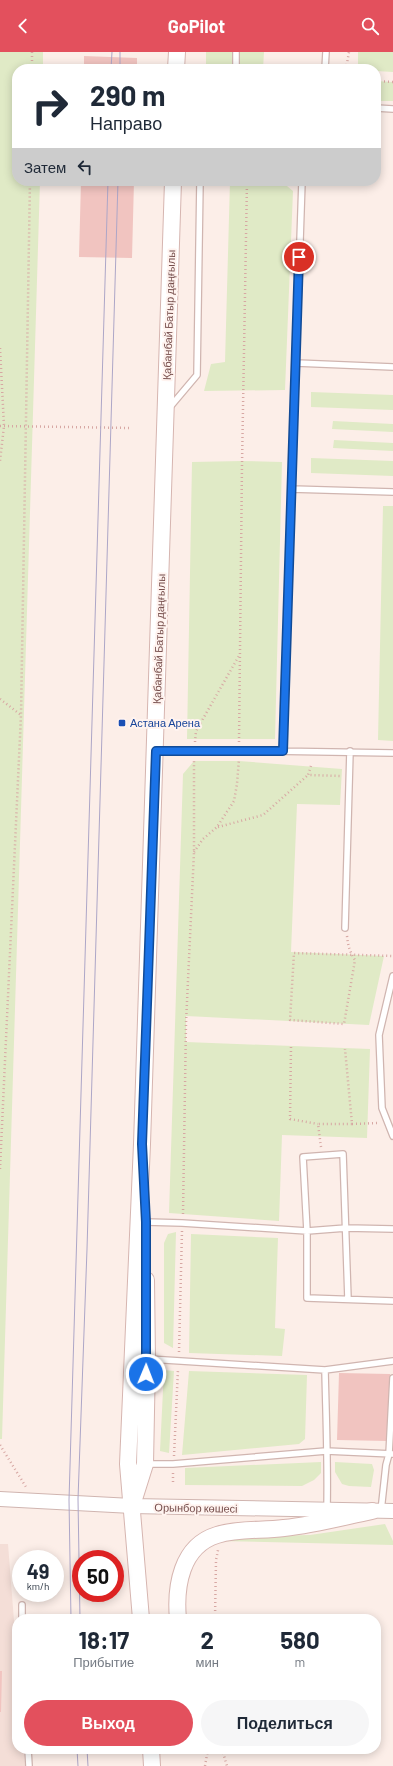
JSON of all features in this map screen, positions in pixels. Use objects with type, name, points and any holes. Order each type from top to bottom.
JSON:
[{"type":"main road","points":[[176,64],[177,52]]},
{"type":"main road","name":"Қабанбай Батыр даңғылы","points":[[141,1614],[128,1464],[142,1144],[156,751],[173,186]]},
{"type":"main road","name":"Қабанбай Батыр даңғылы","points":[[132,1506],[145,1464],[147,1359],[146,1222],[142,1144]]},
{"type":"main road","points":[[178,1614],[178,1588],[181,1575],[191,1555],[206,1540],[218,1535],[237,1532],[283,1529],[382,1511]]},
{"type":"main road","points":[[151,1754],[152,1766]]},
{"type":"street","name":"Орынбор көшесі","points":[[0,1499],[132,1506],[382,1511]]},
{"type":"lane","points":[[236,52],[236,64]]},
{"type":"lane","points":[[325,64],[326,52]]},
{"type":"lane","points":[[381,108],[393,109]]},
{"type":"lane","points":[[166,412],[196,375],[200,186]]},
{"type":"lane","points":[[283,751],[302,186]]},
{"type":"lane","points":[[296,363],[393,366]]},
{"type":"lane","points":[[291,489],[393,492]]},
{"type":"lane","points":[[156,751],[350,751],[393,753]]},
{"type":"lane","points":[[345,928],[350,751]]},
{"type":"lane","points":[[393,976],[379,1034],[382,1108],[393,1136]]},
{"type":"lane","points":[[348,1299],[343,1154],[303,1157],[307,1231],[307,1298],[393,1301]]},
{"type":"lane","points":[[146,1222],[307,1231],[346,1228],[393,1229]]},
{"type":"lane","points":[[147,1359],[325,1370],[393,1361]]},
{"type":"lane","points":[[325,1370],[326,1451],[328,1470],[327,1510]]},
{"type":"lane","points":[[382,1511],[386,1465],[391,1454],[393,1378]]},
{"type":"lane","points":[[145,1464],[173,1464],[326,1451],[391,1454]]},
{"type":"lane","points":[[22,1605],[22,1614]]},
{"type":"lane","points":[[28,1754],[29,1766]]},
{"type":"path","points":[[32,52],[32,64]]},
{"type":"path","points":[[347,64],[349,52]]},
{"type":"path","points":[[381,82],[393,82]]},
{"type":"path","points":[[0,1169],[20,715],[30,186]]},
{"type":"path","points":[[173,1482],[179,1360],[186,1023],[194,852],[196,731],[240,654],[247,186]]},
{"type":"path","points":[[0,348],[4,426],[0,461]]},
{"type":"path","points":[[0,426],[132,428]]},
{"type":"path","points":[[0,699],[20,715]]},
{"type":"path","points":[[217,827],[263,814],[308,775],[311,766]]},
{"type":"path","points":[[308,775],[350,776]]},
{"type":"path","points":[[345,928],[348,949],[352,954],[355,960],[344,1024],[290,1020],[294,953],[352,954],[393,956]]},
{"type":"path","points":[[291,1047],[290,1119],[318,1124],[388,1122]]},
{"type":"path","points":[[345,1049],[352,1124]]},
{"type":"path","points":[[318,1124],[322,1156]]},
{"type":"path","points":[[0,1445],[35,1501]]},
{"type":"path","points":[[215,1614],[216,1560],[218,1548]]},
{"type":"path","points":[[205,1766],[207,1754]]},
{"type":"path","points":[[223,1754],[227,1766]]},
{"type":"shaded area","points":[[0,1544],[8,1544],[13,1614],[12,1614],[12,1754],[24,1754],[25,1766],[0,1766]]},
{"type":"green space","points":[[0,52],[43,52],[43,64],[12,64],[12,186],[40,186],[2,1439],[0,1439]]},
{"type":"green space","points":[[206,52],[264,52],[263,64],[206,64]]},
{"type":"green space","points":[[358,52],[393,52],[393,72],[381,71],[381,64],[358,64]]},
{"type":"green space","points":[[381,81],[393,82],[393,101],[381,101]]},
{"type":"green space","points":[[230,186],[287,186],[293,191],[285,390],[204,391],[211,364],[225,362]]},
{"type":"green space","points":[[311,392],[393,395],[393,410],[311,407]]},
{"type":"green space","points":[[333,421],[393,424],[393,432],[332,429]]},
{"type":"green space","points":[[334,440],[393,443],[393,451],[333,448]]},
{"type":"green space","points":[[311,458],[393,461],[393,476],[311,473]]},
{"type":"green space","points":[[192,462],[282,462],[275,739],[187,739]]},
{"type":"green space","points":[[383,506],[393,506],[393,741],[378,740]]},
{"type":"green space","points":[[194,761],[239,761],[342,769],[340,805],[297,804],[291,952],[384,956],[369,1025],[186,1016],[186,1042],[370,1049],[367,1138],[282,1135],[279,1221],[169,1213],[183,774]]},
{"type":"green space","points":[[176,1232],[173,1348],[164,1343],[164,1243],[168,1234]]},
{"type":"green space","points":[[191,1234],[278,1238],[275,1328],[285,1329],[282,1356],[189,1353]]},
{"type":"green space","points":[[164,1370],[174,1371],[169,1453],[160,1451]]},
{"type":"green space","points":[[189,1371],[307,1375],[305,1439],[299,1444],[182,1455]]},
{"type":"green space","points":[[321,1462],[321,1473],[314,1480],[302,1486],[185,1485],[185,1468]]},
{"type":"green space","points":[[335,1462],[372,1464],[374,1470],[371,1487],[349,1486],[342,1484],[335,1472]]},
{"type":"green space","points":[[385,1524],[393,1541],[393,1545],[219,1541],[261,1536],[310,1535]]},
{"type":"building","points":[[84,56],[137,58],[137,64],[84,64]]},
{"type":"building","points":[[81,186],[134,186],[132,258],[79,257]]},
{"type":"building","points":[[339,1373],[390,1374],[388,1441],[337,1440]]},
{"type":"building","points":[[0,1671],[2,1671],[1,1712],[0,1712]]},
{"type":"tram line","points":[[111,64],[112,52]]},
{"type":"tram line","points":[[120,52],[120,64]]},
{"type":"tram line","points":[[71,1614],[69,1500],[108,186]]},
{"type":"tram line","points":[[80,1614],[78,1499],[87,1249],[118,186]]},
{"type":"tram line","points":[[77,1754],[78,1766]]},
{"type":"tram line","points":[[87,1754],[88,1766]]},
{"type":"place","name":"Астана Арена","points":[[122,723]]},
{"type":"route","points":[[146,1374],[146,1222],[142,1144],[156,751],[283,751],[299,257]]}]
